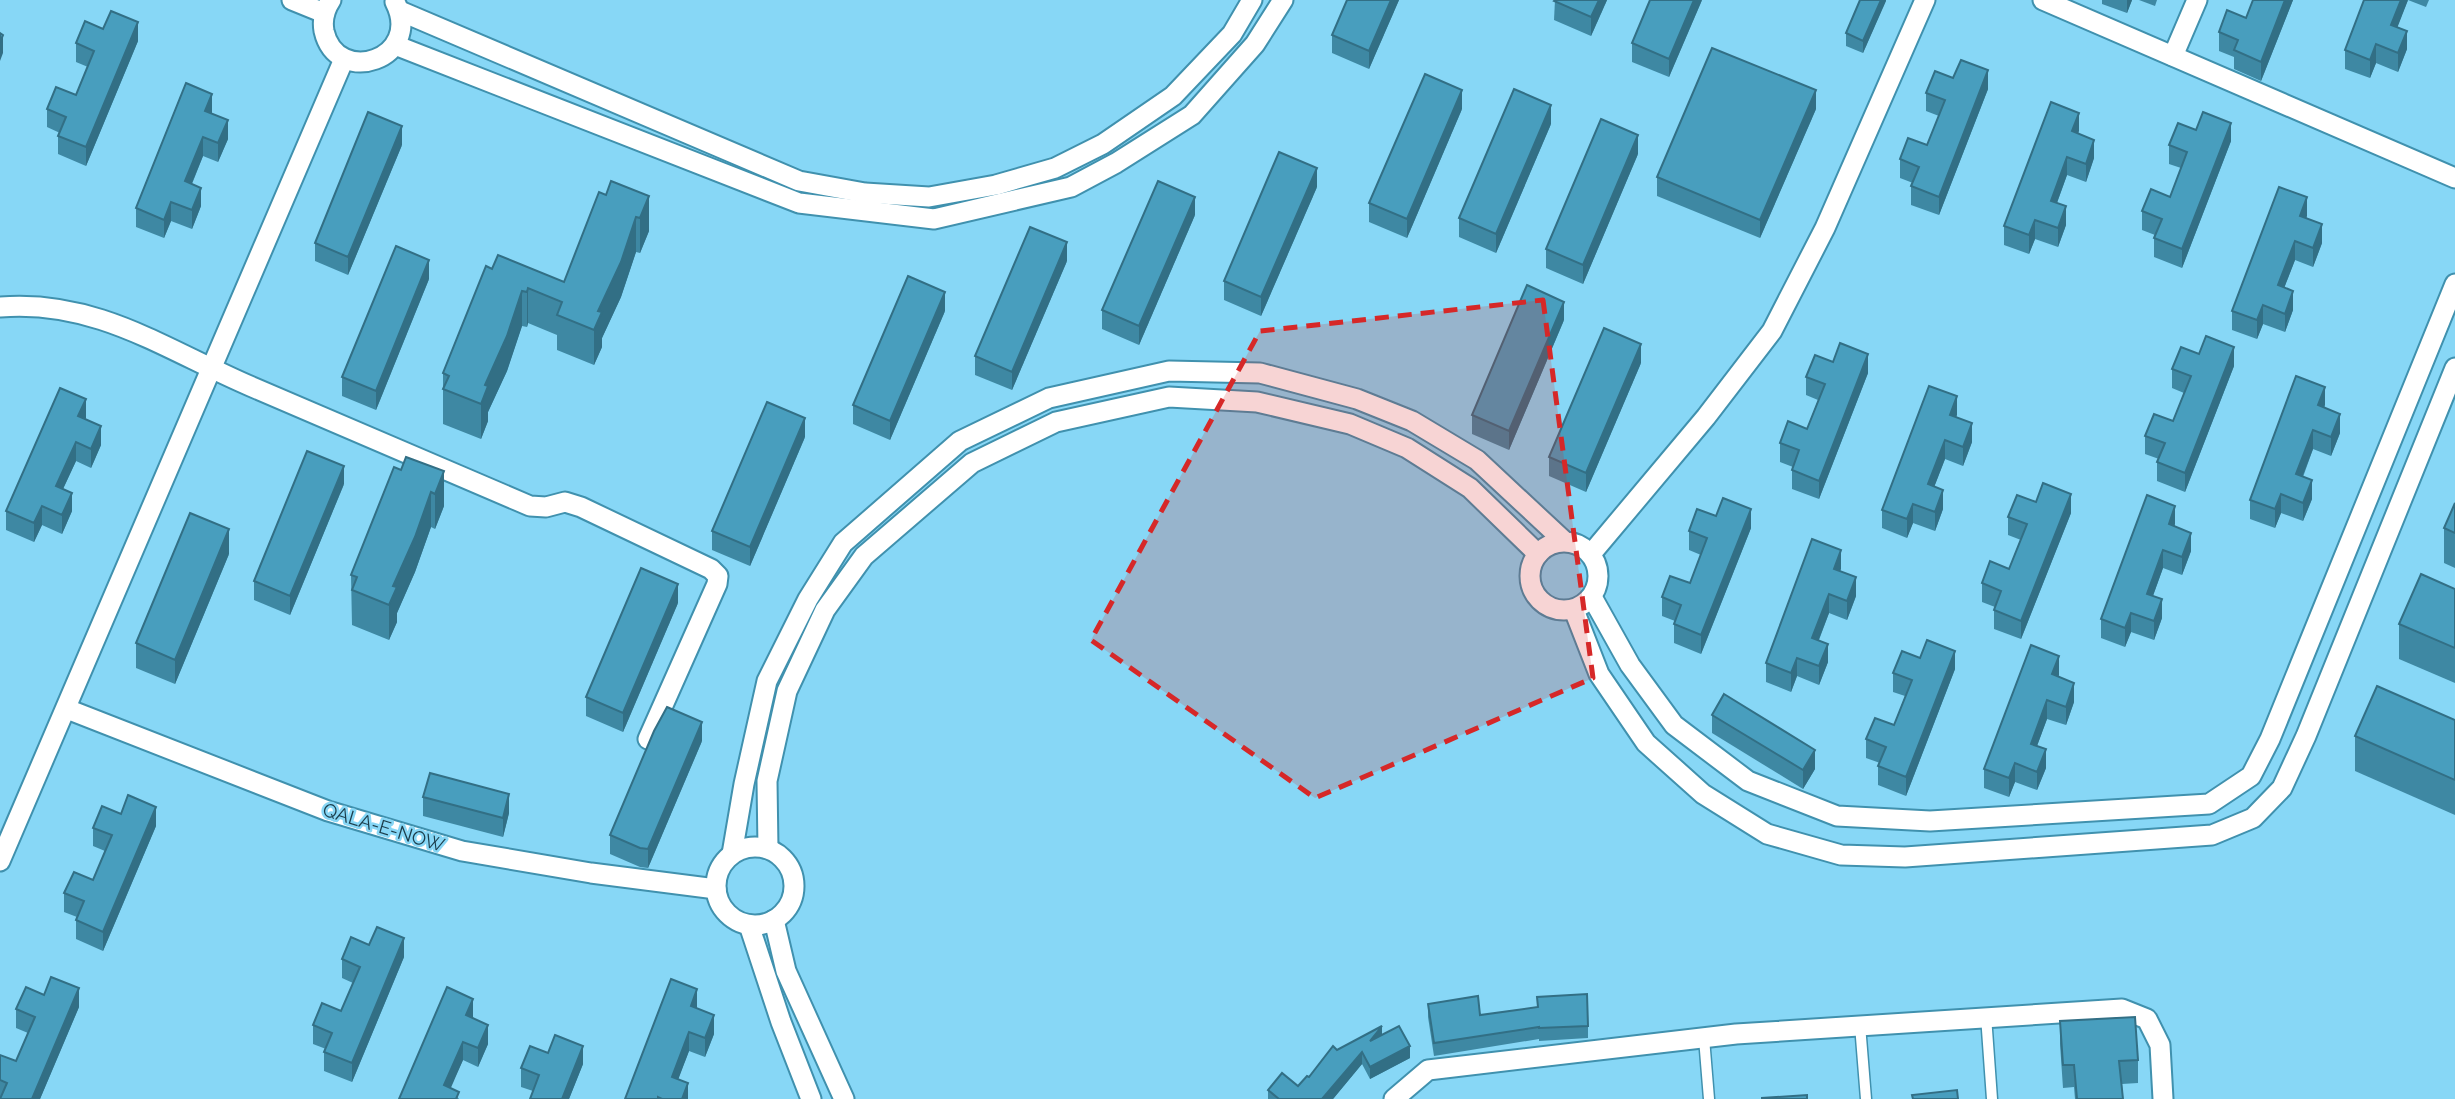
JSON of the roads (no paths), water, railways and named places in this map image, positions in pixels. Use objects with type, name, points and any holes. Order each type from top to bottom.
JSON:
[{"type":"street","points":[[292,0],[328,7],[323,26],[326,39],[334,51],[345,59],[357,62],[371,62],[380,58],[395,45],[401,23],[397,6]]},
{"type":"street","points":[[397,6],[799,181],[864,193],[929,197],[996,185],[1055,168],[1103,144],[1173,96],[1232,34],[1252,0]]},
{"type":"street","points":[[395,45],[799,203],[934,219],[1071,187],[1192,115],[1255,44],[1283,0]]},
{"type":"street","points":[[1591,554],[1706,417],[1772,331],[1825,228],[1925,0]]},
{"type":"street","points":[[2043,0],[2455,178]]},
{"type":"street","points":[[2173,56],[2197,0]]},
{"type":"street","points":[[0,862],[345,59]]},
{"type":"street","points":[[1592,597],[1630,665],[1674,725],[1748,781],[1837,816],[1930,821],[2209,804],[2251,776],[2270,739],[2455,284]]},
{"type":"street","points":[[0,307],[22,305],[80,312],[133,330],[211,369],[530,506],[546,507],[565,502],[581,507],[711,569],[718,576],[717,584],[648,739]]},
{"type":"street","points":[[1574,610],[1599,674],[1646,743],[1703,794],[1767,834],[1841,855],[1905,858],[2212,835],[2253,818],[2282,788],[2455,368]]},
{"type":"street","points":[[732,854],[767,681],[808,599],[843,543],[960,441],[1049,398],[1169,371],[1259,373],[1357,399],[1412,421],[1477,460],[1564,541],[1583,547],[1591,554],[1597,564],[1598,586],[1584,605],[1574,610],[1552,609],[1542,603],[1535,595],[1530,574],[1538,554],[1554,543],[1564,541]]},
{"type":"street","points":[[768,849],[767,781],[787,691],[825,610],[864,556],[972,463],[1056,422],[1169,397],[1257,402],[1350,424],[1407,448],[1470,488],[1538,554]]},
{"type":"street","name":"QALA-E-NOW","points":[[67,709],[328,811],[462,850],[591,873],[716,888]]},
{"type":"street","points":[[756,847],[768,849],[787,865],[792,876],[791,901],[785,912],[762,925],[736,921],[725,913],[719,901],[717,876],[723,863],[732,854],[756,847]]},
{"type":"street","points":[[774,920],[786,971],[844,1099]]},
{"type":"street","points":[[749,925],[781,1022],[811,1099]]},
{"type":"street","points":[[1394,1099],[1428,1070],[1704,1038],[1986,1016],[2122,1009],[2147,1019],[2160,1045],[2163,1099]]},
{"type":"lane","points":[[1986,1016],[1992,1099]]},
{"type":"lane","points":[[1860,1025],[1866,1099]]},
{"type":"lane","points":[[1704,1038],[1709,1099]]}]
